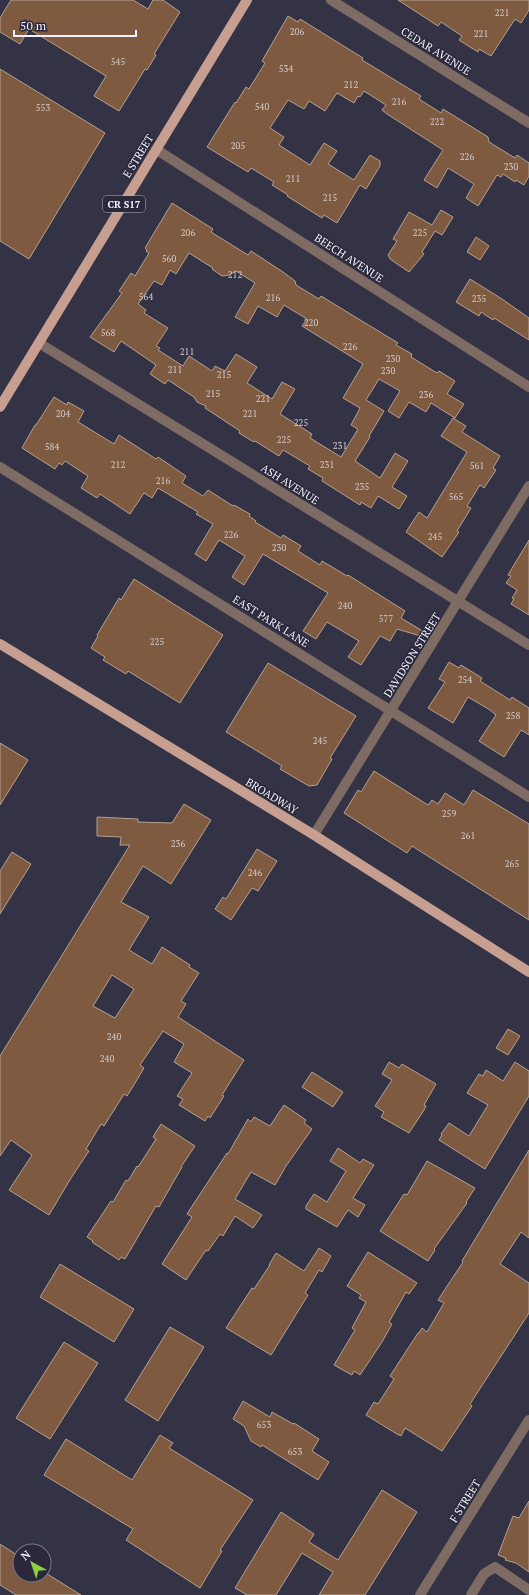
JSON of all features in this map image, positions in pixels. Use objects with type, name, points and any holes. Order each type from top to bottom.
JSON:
[{"type":"main road","name":"E STREET","points":[[0,407],[247,0]]},
{"type":"main road","name":"BROADWAY","points":[[0,644],[314,835],[529,972]]},
{"type":"street","name":"CEDAR AVENUE","points":[[331,0],[529,123]]},
{"type":"street","name":"BEECH AVENUE","points":[[157,150],[529,387]]},
{"type":"street","name":"ASH AVENUE","points":[[39,343],[529,645]]},
{"type":"street","name":"EAST PARK LANE","points":[[0,467],[529,797]]},
{"type":"street","name":"DAVIDSON STREET","points":[[314,835],[529,486]]},
{"type":"street","name":"F STREET","points":[[420,1595],[529,1420]]},
{"type":"street","points":[[471,1595],[484,1574],[495,1567],[529,1590]]},
{"type":"building","points":[[11,0],[133,0],[148,9],[153,0],[163,0],[180,12],[154,54],[156,55],[147,70],[145,69],[119,111],[94,96],[106,76],[29,29],[20,44],[0,32],[0,18]]},
{"type":"building","points":[[398,0],[529,0],[529,10],[521,23],[515,19],[491,56],[479,49],[478,52],[459,40],[462,36],[441,22],[438,26]]},
{"type":"building","points":[[288,16],[298,22],[300,19],[363,58],[362,60],[421,96],[419,99],[441,113],[443,109],[488,137],[489,142],[515,158],[517,155],[529,163],[529,176],[524,185],[516,180],[515,182],[503,174],[501,177],[497,175],[478,206],[466,198],[474,184],[448,168],[437,188],[424,180],[443,150],[387,114],[382,110],[386,105],[364,91],[360,97],[358,96],[354,103],[337,93],[325,111],[309,101],[304,109],[288,100],[270,128],[284,137],[279,145],[310,165],[324,143],[337,151],[328,164],[354,180],[370,155],[380,161],[380,166],[366,189],[360,185],[337,223],[324,215],[322,218],[287,196],[288,195],[272,185],[274,182],[251,168],[248,172],[207,147],[235,102],[236,103],[246,87],[249,89],[265,63],[262,61]]},
{"type":"building","points":[[0,69],[105,133],[29,259],[0,241]]},
{"type":"building","points":[[172,203],[213,229],[211,232],[248,255],[251,251],[295,281],[296,285],[319,299],[321,296],[398,343],[396,345],[412,354],[411,357],[437,373],[439,371],[455,381],[447,394],[464,404],[455,418],[431,403],[426,412],[409,402],[399,418],[388,411],[400,391],[379,379],[366,400],[384,411],[355,461],[380,478],[395,453],[408,461],[392,487],[407,496],[399,509],[378,496],[371,508],[361,502],[360,505],[322,481],[323,478],[308,469],[310,466],[283,450],[279,456],[255,441],[254,442],[239,433],[240,431],[205,408],[206,406],[197,402],[194,397],[168,380],[165,384],[150,374],[156,365],[121,341],[114,352],[90,337],[122,293],[119,291],[131,273],[135,276],[149,253],[145,248]],"holes":[[[189,253],[213,268],[212,269],[222,276],[229,275],[236,271],[255,283],[235,317],[248,324],[258,306],[277,317],[284,305],[307,319],[302,326],[363,364],[343,398],[360,408],[351,425],[358,429],[341,457],[310,438],[312,434],[280,414],[295,389],[282,382],[272,399],[247,383],[257,367],[236,354],[225,371],[215,366],[212,371],[189,356],[183,366],[158,350],[160,348],[156,346],[168,328],[144,313],[146,310],[138,304],[154,281],[162,285],[170,270],[176,274]]]},
{"type":"building","points":[[441,210],[453,217],[442,235],[435,231],[422,252],[424,254],[409,272],[390,259],[388,255],[397,241],[393,239],[409,212],[432,225]]},
{"type":"building","points":[[476,237],[489,246],[480,260],[467,252]]},
{"type":"building","points":[[470,279],[529,318],[529,340],[494,318],[493,320],[481,312],[479,316],[456,302]]},
{"type":"building","points":[[54,397],[67,405],[68,402],[84,411],[78,422],[114,444],[119,435],[156,459],[158,457],[186,476],[182,483],[203,496],[208,490],[233,506],[234,505],[250,514],[249,516],[256,521],[255,522],[281,538],[283,535],[301,546],[298,551],[320,565],[322,561],[347,576],[348,575],[405,611],[401,618],[426,633],[424,637],[397,629],[390,641],[380,636],[361,665],[348,657],[359,641],[327,622],[316,639],[303,631],[328,593],[263,554],[244,585],[232,577],[245,556],[219,540],[206,561],[195,554],[213,524],[196,514],[198,512],[158,488],[152,498],[144,493],[130,514],[100,494],[97,498],[81,488],[88,476],[65,461],[62,465],[59,463],[55,469],[22,448],[35,425]]},
{"type":"building","points":[[453,418],[466,426],[462,432],[500,456],[493,468],[496,470],[484,488],[480,485],[467,506],[471,508],[457,531],[459,532],[442,557],[406,532],[419,512],[427,518],[467,452],[441,436]]},
{"type":"building","points":[[529,540],[529,615],[511,604],[514,599],[512,598],[517,590],[506,583],[511,576],[508,575]]},
{"type":"building","points":[[134,579],[223,635],[180,703],[128,671],[126,674],[103,660],[105,657],[91,648],[119,598],[121,600]]},
{"type":"building","points":[[449,662],[459,668],[461,665],[482,678],[480,681],[510,700],[512,697],[529,708],[529,735],[521,730],[504,757],[479,741],[496,715],[490,710],[468,697],[453,723],[428,708],[445,682],[439,679]]},
{"type":"building","points":[[268,663],[356,716],[330,758],[332,759],[317,785],[309,786],[280,769],[282,766],[226,732]]},
{"type":"building","points":[[0,743],[28,760],[0,805]]},
{"type":"building","points":[[374,771],[428,805],[432,800],[438,804],[445,793],[464,805],[473,790],[529,824],[529,920],[412,846],[407,853],[344,813],[358,790],[361,792]]},
{"type":"building","points":[[184,804],[211,820],[171,884],[143,866],[121,902],[149,917],[129,950],[152,964],[162,947],[190,965],[189,967],[199,973],[181,1001],[186,1004],[178,1017],[244,1060],[222,1095],[224,1096],[210,1118],[208,1116],[205,1121],[179,1105],[183,1099],[177,1096],[192,1073],[174,1062],[184,1044],[163,1031],[140,1065],[144,1068],[127,1096],[124,1094],[104,1126],[101,1124],[86,1149],[89,1151],[49,1215],[9,1190],[32,1155],[11,1140],[0,1156],[0,1056],[130,845],[120,845],[121,837],[97,836],[97,817],[138,819],[138,822],[172,823]],"holes":[[[112,975],[134,989],[115,1018],[93,1006]]]},
{"type":"building","points":[[257,849],[277,861],[258,891],[252,888],[231,920],[215,909],[223,897],[226,899]]},
{"type":"building","points":[[12,852],[31,864],[0,914],[0,871]]},
{"type":"building","points":[[508,1029],[520,1036],[508,1055],[496,1048]]},
{"type":"building","points":[[389,1062],[399,1068],[402,1064],[436,1084],[424,1105],[426,1106],[424,1110],[409,1133],[381,1117],[384,1112],[375,1106],[392,1080],[382,1074]]},
{"type":"building","points":[[515,1062],[529,1071],[529,1096],[485,1169],[439,1140],[442,1135],[441,1134],[449,1123],[469,1136],[488,1105],[467,1093],[479,1074],[483,1076],[486,1070],[503,1081]]},
{"type":"building","points":[[312,1072],[343,1092],[333,1107],[302,1087]]},
{"type":"building","points":[[284,1105],[306,1120],[304,1123],[312,1129],[286,1166],[275,1185],[251,1172],[235,1199],[262,1215],[253,1228],[235,1216],[223,1236],[220,1234],[208,1251],[206,1250],[186,1280],[162,1264],[192,1217],[187,1214],[227,1153],[228,1154],[248,1119],[251,1122],[254,1117],[270,1126]]},
{"type":"building","points":[[161,1124],[195,1146],[181,1167],[159,1207],[156,1206],[125,1259],[121,1257],[119,1260],[87,1237],[111,1201],[113,1202],[126,1180],[128,1181],[137,1166],[138,1167],[156,1139],[153,1137]]},
{"type":"building","points":[[338,1148],[360,1163],[363,1159],[374,1165],[353,1198],[365,1205],[358,1217],[348,1210],[337,1227],[306,1209],[306,1206],[314,1194],[327,1202],[346,1171],[330,1161]]},
{"type":"building","points":[[529,1150],[529,1238],[521,1232],[500,1264],[529,1283],[529,1313],[470,1404],[472,1406],[442,1451],[405,1428],[401,1436],[366,1415],[374,1402],[378,1404],[394,1379],[390,1376],[418,1333],[422,1328],[427,1332],[444,1303],[438,1300],[463,1262],[462,1261]]},
{"type":"building","points":[[427,1161],[475,1188],[466,1202],[467,1203],[434,1249],[435,1250],[428,1261],[380,1231],[404,1194],[407,1195]]},
{"type":"building","points":[[319,1248],[331,1256],[322,1272],[319,1270],[305,1293],[308,1295],[271,1355],[226,1328],[252,1288],[254,1289],[270,1265],[276,1253],[304,1271]]},
{"type":"building","points":[[368,1252],[417,1283],[409,1294],[406,1292],[389,1322],[392,1324],[360,1375],[354,1371],[352,1375],[334,1365],[355,1330],[352,1328],[366,1302],[359,1298],[361,1295],[347,1286]]},
{"type":"building","points":[[60,1264],[134,1309],[114,1342],[40,1297]]},
{"type":"building","points":[[170,1327],[204,1347],[158,1421],[125,1400]]},
{"type":"building","points":[[64,1342],[98,1363],[50,1439],[16,1418]]},
{"type":"building","points":[[243,1401],[270,1417],[272,1412],[293,1424],[294,1423],[319,1439],[312,1451],[329,1462],[318,1480],[262,1445],[261,1447],[251,1441],[244,1426],[233,1419]]},
{"type":"building","points":[[160,1435],[173,1443],[169,1448],[253,1500],[220,1550],[222,1551],[200,1588],[126,1540],[133,1529],[44,1475],[66,1439],[132,1480]]},
{"type":"building","points":[[382,1490],[417,1512],[365,1595],[319,1595],[333,1572],[302,1553],[276,1595],[247,1595],[235,1588],[281,1512],[314,1534],[309,1542],[338,1560]]},
{"type":"building","points":[[529,1501],[529,1572],[516,1563],[505,1560],[506,1558],[498,1555],[513,1516],[519,1518]]},
{"type":"building","points":[[0,1544],[12,1552],[12,1583],[52,1583],[52,1577],[81,1595],[16,1595],[0,1585]]}]
